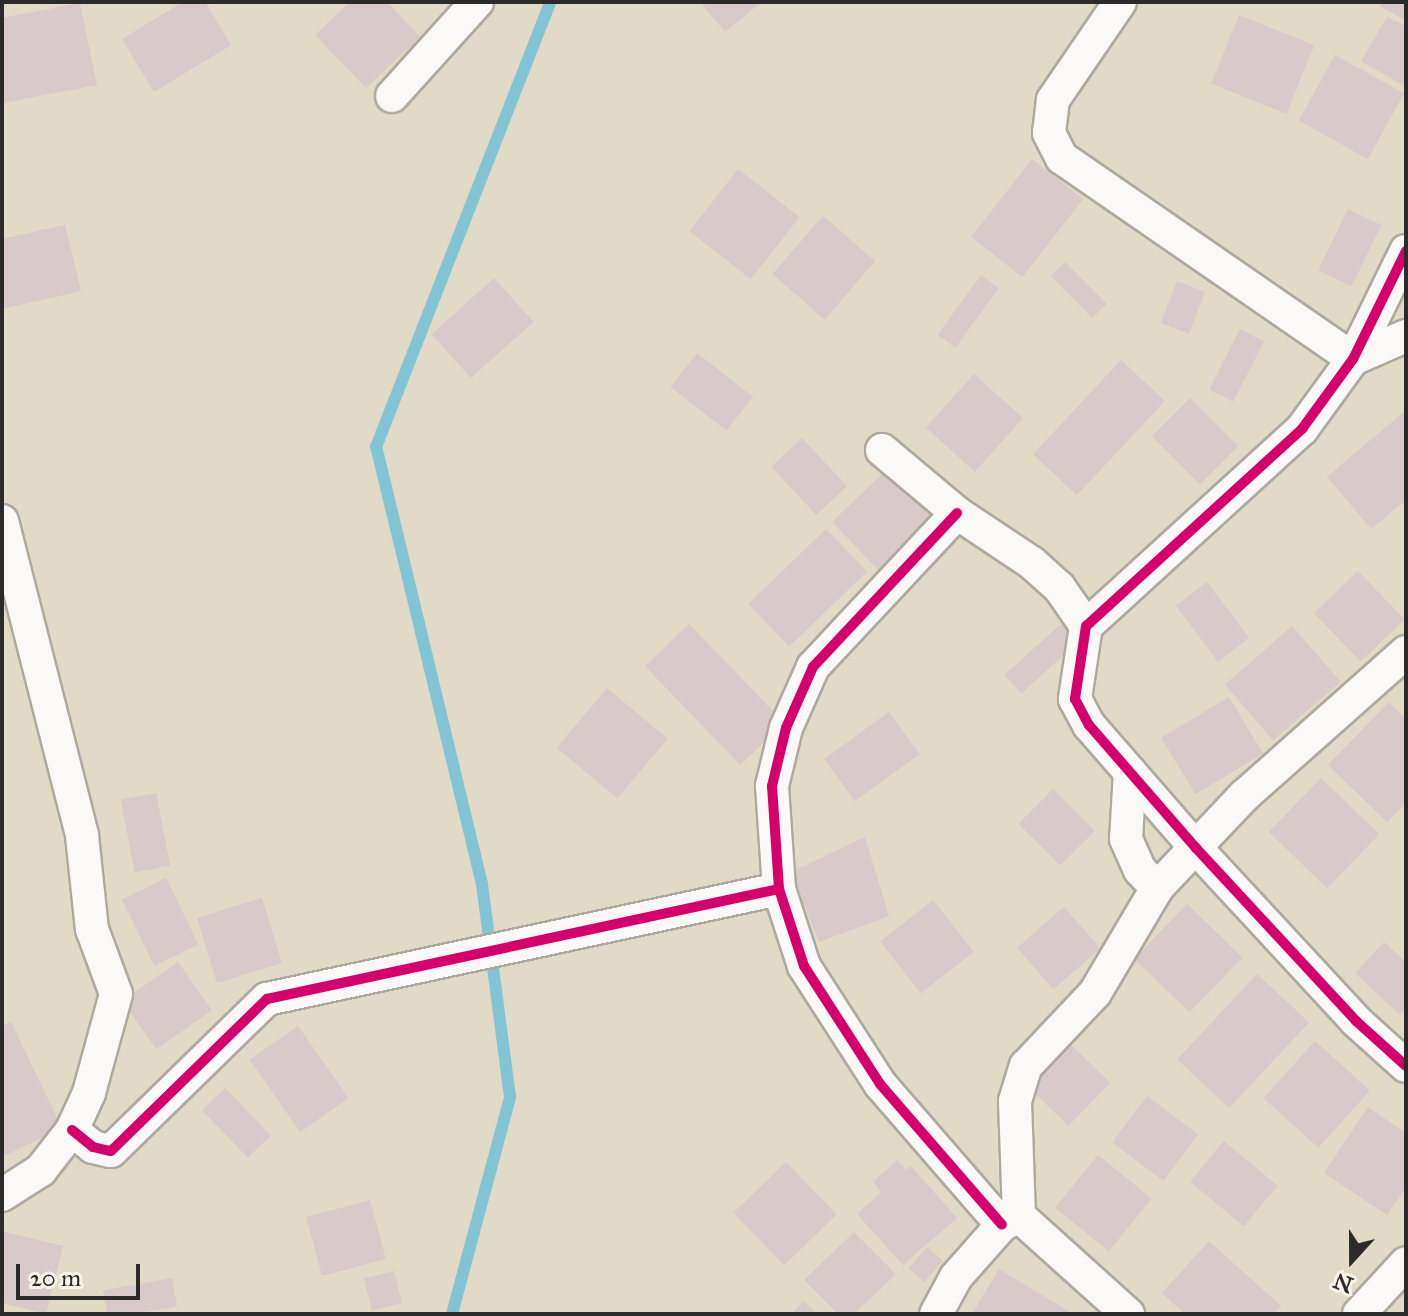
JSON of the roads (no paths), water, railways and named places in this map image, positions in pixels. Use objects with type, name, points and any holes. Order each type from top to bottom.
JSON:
[{"type":"street","points":[[392,96],[477,2]]},
{"type":"street","points":[[1120,2],[1053,100],[1049,133],[1062,158],[1353,359]]},
{"type":"street","points":[[1406,251],[1353,359],[1302,429],[1086,626],[1075,699],[1089,725],[1196,848],[1356,1021],[1406,1066]]},
{"type":"street","points":[[1353,359],[1406,336]]},
{"type":"street","points":[[882,450],[957,513],[1032,563],[1059,587],[1086,626]]},
{"type":"street","points":[[957,513],[813,667],[786,728],[772,786],[779,889],[804,966],[880,1084],[1010,1221],[1128,1314]]},
{"type":"street","points":[[2,521],[82,836],[92,929],[116,994],[89,1093],[72,1130],[41,1170],[2,1195]]},
{"type":"street","points":[[936,1314],[956,1277],[1010,1221],[1015,1101],[1026,1066],[1095,993],[1157,888],[1244,796],[1406,652]]},
{"type":"street","points":[[1130,772],[1126,839],[1140,870],[1157,888]]},
{"type":"street","points":[[72,1130],[93,1147],[111,1151],[267,999],[779,889]]},
{"type":"street","points":[[1359,1314],[1406,1263]]},
{"type":"waterway","points":[[452,1314],[510,1097],[482,884],[376,447],[550,2]]}]
